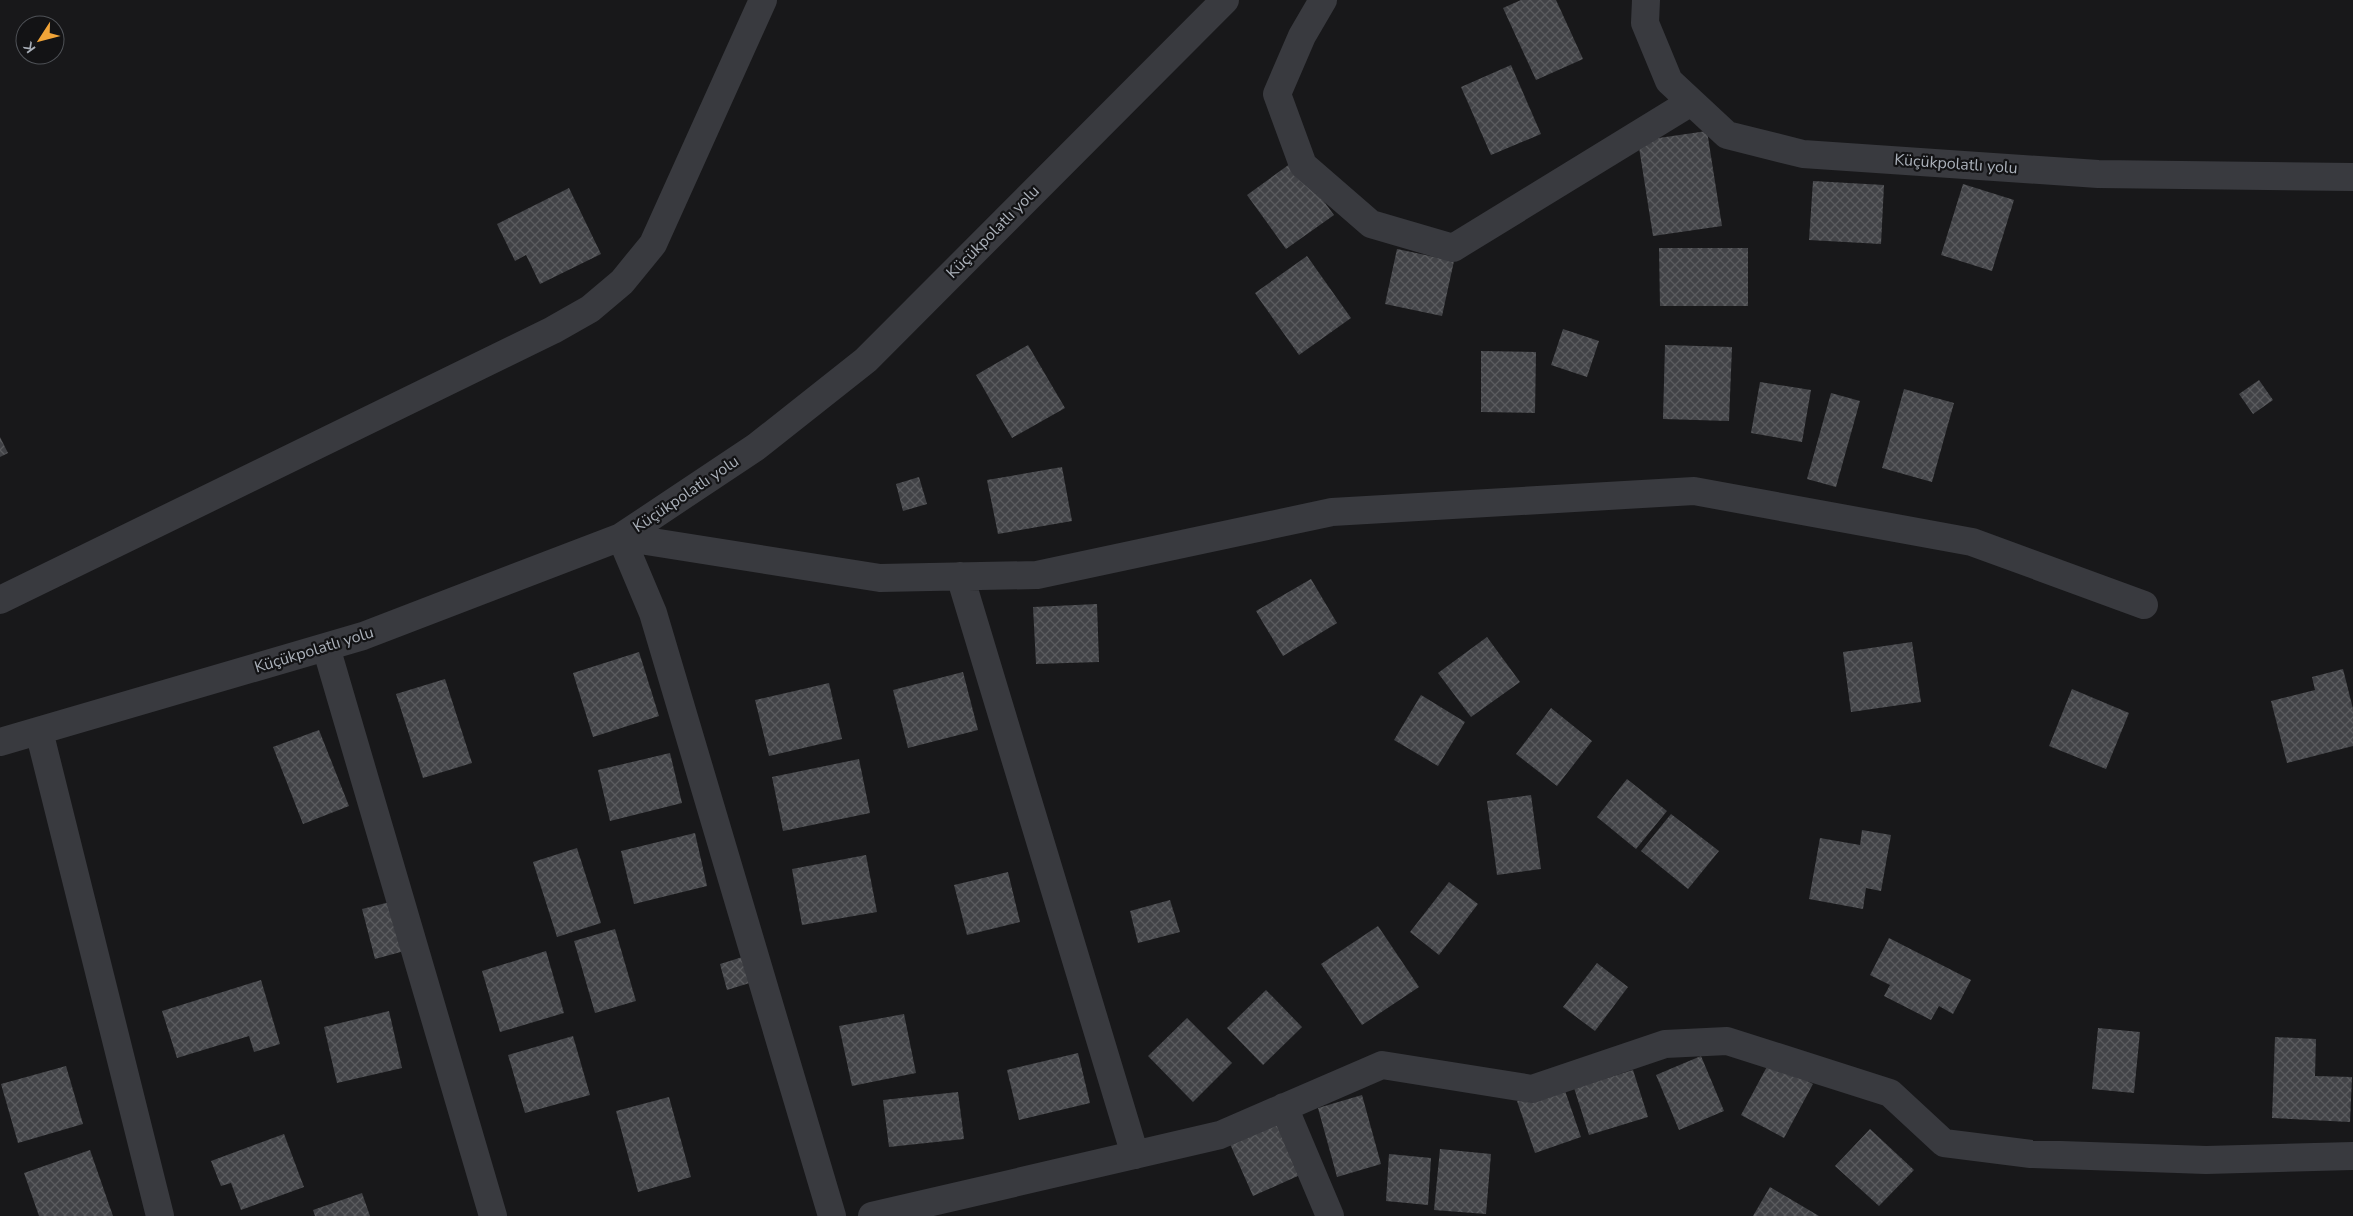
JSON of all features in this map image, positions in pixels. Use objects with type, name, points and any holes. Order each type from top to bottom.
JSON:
[{"type":"street","points":[[0,600],[553,330],[590,309],[622,282],[653,244],[763,0]]},
{"type":"street","name":"Küçükpolatlı yolu","points":[[0,742],[364,636],[621,538],[756,447],[866,360],[1225,0]]},
{"type":"street","points":[[1323,0],[1302,36],[1277,94],[1303,165],[1371,224],[1453,248],[1691,102]]},
{"type":"street","name":"Küçükpolatlı yolu","points":[[1646,0],[1645,23],[1669,81],[1727,135],[1803,154],[2098,174],[2353,177]]},
{"type":"street","points":[[621,538],[880,578],[1037,575],[1332,512],[1694,491],[1972,542],[2144,605]]},
{"type":"street","points":[[621,538],[653,612],[832,1216]]},
{"type":"street","points":[[960,576],[1135,1155]]},
{"type":"street","points":[[326,647],[493,1216]]},
{"type":"street","points":[[39,730],[160,1216]]},
{"type":"street","points":[[872,1216],[1220,1135],[1382,1065],[1532,1089],[1664,1044],[1727,1040],[1890,1093],[1944,1143],[2031,1154],[2206,1160],[2353,1156]]},
{"type":"street","points":[[1284,1107],[1330,1216]]},
{"type":"building","points":[[1521,0],[1556,0],[1583,59],[1536,80],[1503,8]]},
{"type":"building","points":[[1511,65],[1541,134],[1491,155],[1461,87]]},
{"type":"building","points":[[1707,131],[1722,226],[1653,236],[1638,141]]},
{"type":"building","points":[[1294,161],[1334,215],[1286,249],[1247,195]]},
{"type":"building","points":[[1813,181],[1884,185],[1881,244],[1809,240]]},
{"type":"building","points":[[1963,184],[2014,200],[1992,271],[1941,255]]},
{"type":"building","points":[[569,188],[601,254],[540,284],[526,255],[515,261],[497,224]]},
{"type":"building","points":[[1659,248],[1748,248],[1748,306],[1660,306]]},
{"type":"building","points":[[1397,249],[1454,261],[1442,316],[1385,304]]},
{"type":"building","points":[[1307,256],[1351,318],[1299,355],[1255,293]]},
{"type":"building","points":[[1563,329],[1599,341],[1587,377],[1551,365]]},
{"type":"building","points":[[1028,345],[1065,408],[1012,438],[976,375]]},
{"type":"building","points":[[1665,345],[1732,347],[1729,421],[1663,419]]},
{"type":"building","points":[[1481,351],[1536,352],[1535,413],[1481,412]]},
{"type":"building","points":[[2259,380],[2273,400],[2253,414],[2239,394]]},
{"type":"building","points":[[1760,382],[1811,390],[1802,442],[1751,433]]},
{"type":"building","points":[[1904,389],[1954,403],[1932,482],[1882,468]]},
{"type":"building","points":[[1831,393],[1860,401],[1836,487],[1807,479]]},
{"type":"building","points":[[0,437],[8,453],[0,457]]},
{"type":"building","points":[[1062,467],[1072,521],[998,534],[987,480]]},
{"type":"building","points":[[919,477],[927,504],[903,511],[896,484]]},
{"type":"building","points":[[1311,579],[1337,623],[1283,656],[1256,611]]},
{"type":"building","points":[[1097,604],[1099,662],[1036,664],[1033,607]]},
{"type":"building","points":[[1487,637],[1520,682],[1471,717],[1438,673]]},
{"type":"building","points":[[1912,642],[1921,702],[1851,712],[1843,652]]},
{"type":"building","points":[[639,652],[659,716],[593,737],[573,673]]},
{"type":"building","points":[[2343,669],[2353,709],[2353,746],[2287,763],[2271,701],[2315,690],[2312,677]]},
{"type":"building","points":[[963,672],[978,730],[908,748],[893,690]]},
{"type":"building","points":[[445,679],[472,763],[423,778],[396,694]]},
{"type":"building","points":[[829,683],[842,739],[769,756],[755,700]]},
{"type":"building","points":[[2072,689],[2129,713],[2106,769],[2049,746]]},
{"type":"building","points":[[1421,695],[1465,722],[1438,766],[1394,740]]},
{"type":"building","points":[[1551,708],[1592,741],[1557,786],[1516,754]]},
{"type":"building","points":[[319,730],[349,806],[303,824],[273,747]]},
{"type":"building","points":[[670,753],[682,803],[610,821],[598,770]]},
{"type":"building","points":[[859,759],[870,813],[783,831],[772,777]]},
{"type":"building","points":[[1627,779],[1667,811],[1636,849],[1597,817]]},
{"type":"building","points":[[1531,795],[1541,869],[1497,875],[1487,801]]},
{"type":"building","points":[[1671,814],[1719,851],[1688,889],[1641,851]]},
{"type":"building","points":[[1862,830],[1891,835],[1881,891],[1866,888],[1863,909],[1809,899],[1820,838],[1860,845]]},
{"type":"building","points":[[695,833],[707,886],[634,904],[621,851]]},
{"type":"building","points":[[577,848],[601,923],[557,937],[533,862]]},
{"type":"building","points":[[866,855],[877,912],[802,925],[792,869]]},
{"type":"building","points":[[1008,872],[1020,922],[967,935],[954,885]]},
{"type":"building","points":[[1449,882],[1478,904],[1439,955],[1410,932]]},
{"type":"building","points":[[1170,900],[1180,932],[1138,943],[1130,911]]},
{"type":"building","points":[[394,901],[408,950],[375,959],[362,909]]},
{"type":"building","points":[[1378,926],[1419,987],[1362,1025],[1321,964]]},
{"type":"building","points":[[615,929],[636,1001],[595,1013],[574,941]]},
{"type":"building","points":[[1889,938],[1971,980],[1953,1014],[1939,1006],[1931,1020],[1884,996],[1890,985],[1870,975]]},
{"type":"building","points":[[546,951],[564,1013],[500,1032],[482,971]]},
{"type":"building","points":[[749,955],[756,981],[727,990],[720,964]]},
{"type":"building","points":[[1597,963],[1628,987],[1595,1031],[1563,1007]]},
{"type":"building","points":[[261,980],[280,1044],[254,1052],[249,1036],[177,1058],[162,1011]]},
{"type":"building","points":[[1266,990],[1302,1027],[1263,1065],[1227,1028]]},
{"type":"building","points":[[389,1011],[402,1068],[337,1083],[324,1027]]},
{"type":"building","points":[[904,1014],[916,1073],[852,1086],[839,1026]]},
{"type":"building","points":[[1187,1018],[1232,1063],[1193,1102],[1148,1056]]},
{"type":"building","points":[[2098,1028],[2140,1032],[2134,1093],[2092,1089]]},
{"type":"building","points":[[573,1036],[590,1095],[525,1113],[508,1055]]},
{"type":"building","points":[[2275,1037],[2316,1039],[2315,1076],[2352,1077],[2350,1122],[2272,1118]]},
{"type":"building","points":[[1078,1053],[1090,1103],[1019,1120],[1007,1070]]},
{"type":"building","points":[[1701,1056],[1724,1111],[1679,1130],[1656,1075]]},
{"type":"building","points":[[1770,1061],[1813,1084],[1784,1138],[1741,1115]]},
{"type":"building","points":[[66,1066],[83,1124],[18,1143],[1,1084]]},
{"type":"building","points":[[1633,1070],[1648,1117],[1589,1135],[1574,1088]]},
{"type":"building","points":[[1563,1085],[1581,1137],[1535,1153],[1517,1101]]},
{"type":"building","points":[[958,1092],[964,1139],[889,1147],[883,1100]]},
{"type":"building","points":[[1362,1095],[1381,1164],[1337,1177],[1318,1108]]},
{"type":"building","points":[[669,1097],[691,1177],[638,1192],[616,1111]]},
{"type":"building","points":[[1277,1124],[1300,1175],[1253,1196],[1230,1144]]},
{"type":"building","points":[[1870,1129],[1914,1170],[1879,1206],[1835,1166]]},
{"type":"building","points":[[284,1134],[304,1187],[241,1210],[231,1183],[221,1186],[211,1161]]},
{"type":"building","points":[[1440,1149],[1491,1154],[1486,1214],[1434,1210]]},
{"type":"building","points":[[90,1150],[113,1216],[39,1216],[24,1173]]},
{"type":"building","points":[[1389,1154],[1431,1158],[1428,1205],[1386,1201]]},
{"type":"building","points":[[1770,1187],[1819,1216],[1753,1216]]},
{"type":"building","points":[[362,1193],[370,1216],[315,1216],[313,1210]]}]
